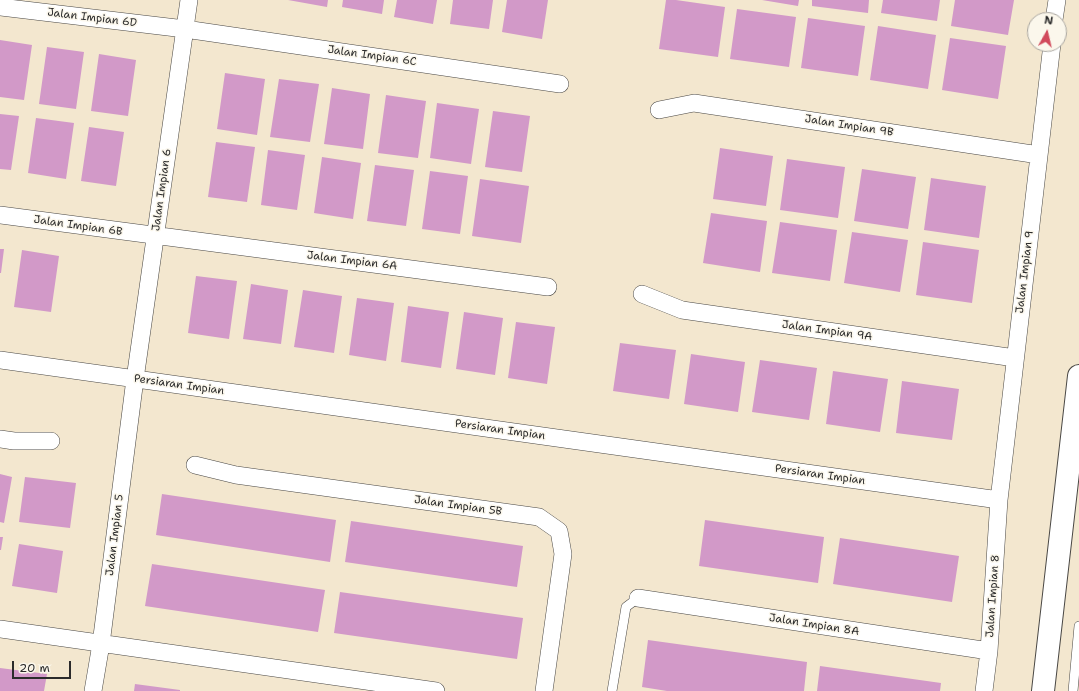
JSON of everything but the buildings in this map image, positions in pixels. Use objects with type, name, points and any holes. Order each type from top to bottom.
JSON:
[{"type":"street","name":"Jalan Impian 6","points":[[135,379],[189,0]]},
{"type":"street","points":[[1055,12],[1056,0]]},
{"type":"street","name":"Jalan Impian 6D","points":[[0,7],[185,29]]},
{"type":"street","name":"Jalan Impian 6C","points":[[185,29],[560,84]]},
{"type":"street","name":"Jalan Impian 9","points":[[999,500],[1051,52]]},
{"type":"street","name":"Jalan Impian 9B","points":[[659,110],[694,103],[1039,155]]},
{"type":"street","name":"Jalan Impian 6B","points":[[0,215],[156,236]]},
{"type":"street","name":"Jalan Impian 6A","points":[[156,236],[548,287]]},
{"type":"street","name":"Jalan Impian 9A","points":[[642,294],[682,310],[1015,358]]},
{"type":"street","name":"Persiaran Impian","points":[[0,360],[999,500]]},
{"type":"street","points":[[1043,691],[1079,376]]},
{"type":"street","name":"Jalan Impian 5","points":[[94,691],[135,379]]},
{"type":"street","points":[[0,439],[14,441],[51,441]]},
{"type":"street","name":"Jalan Impian 5B","points":[[195,465],[236,475],[539,517],[558,531],[563,554],[544,691]]},
{"type":"street","name":"Jalan Impian 8","points":[[984,691],[989,651],[999,500]]},
{"type":"street","name":"Jalan Impian 8A","points":[[638,598],[989,651]]},
{"type":"street","points":[[0,629],[436,691]]},
{"type":"lane","points":[[612,691],[626,607],[638,598]]},
{"type":"lane","points":[[1073,691],[1079,626]]}]
